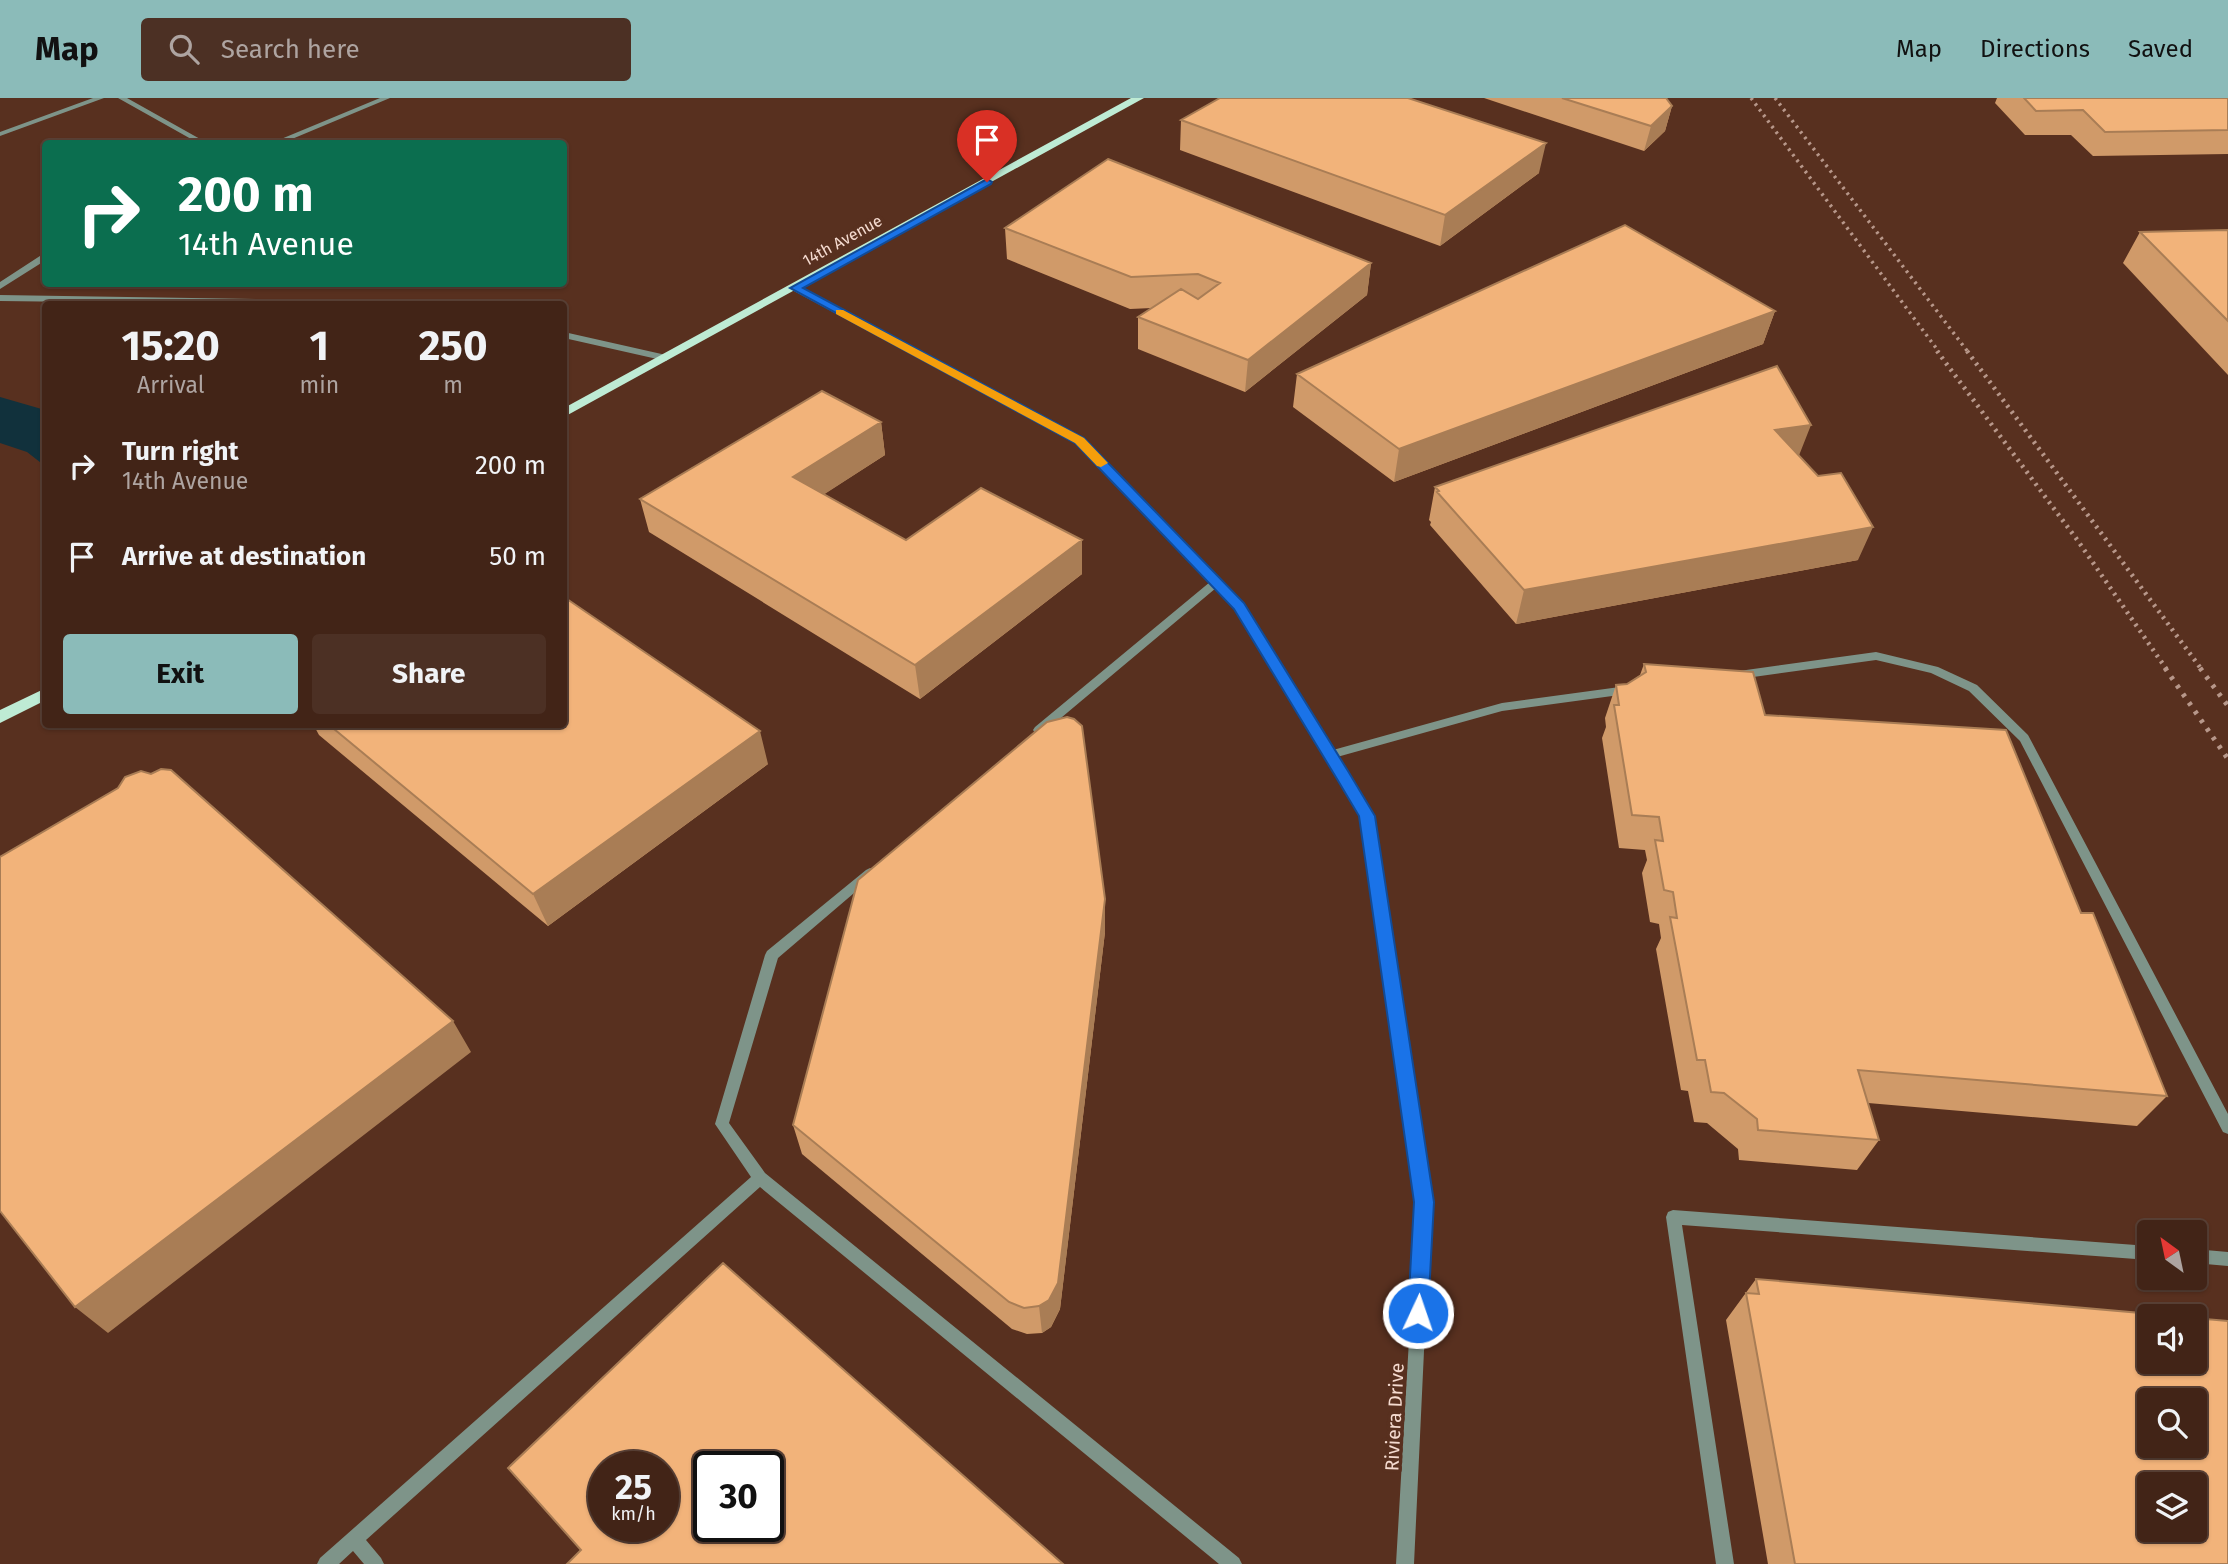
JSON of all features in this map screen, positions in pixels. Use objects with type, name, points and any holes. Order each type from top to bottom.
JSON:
[{"type":"main road","name":"14th Avenue","points":[[567,411],[1139,98]]},
{"type":"main road","points":[[0,718],[42,695]]},
{"type":"street","points":[[122,98],[199,140]]},
{"type":"street","points":[[282,140],[386,98]]},
{"type":"street","points":[[0,286],[42,259]]},
{"type":"street","name":"Riviera Drive","points":[[795,288],[1079,440],[1239,606],[1367,816],[1424,1202],[1405,1564]]},
{"type":"street","points":[[0,298],[188,301]]},
{"type":"street","points":[[567,336],[666,358]]},
{"type":"street","points":[[1024,744],[1216,582]]},
{"type":"street","points":[[1722,677],[1876,656],[1934,670],[1973,688],[2024,738],[2228,1128]]},
{"type":"street","points":[[1330,755],[1502,708],[1642,688]]},
{"type":"street","points":[[877,867],[772,955],[722,1124],[760,1178],[1233,1564]]},
{"type":"street","points":[[326,1564],[760,1178]]},
{"type":"street","points":[[2207,1257],[2228,1259]]},
{"type":"street","points":[[354,1539],[375,1564]]},
{"type":"lane","points":[[0,134],[100,98]]},
{"type":"lane","points":[[1725,1564],[1672,1217],[2137,1252]]},
{"type":"water","points":[[0,397],[42,409],[42,464],[27,452],[0,443]]},
{"type":"building","points":[[1220,98],[1408,98],[1546,143],[1445,215],[1181,120]]},
{"type":"building","points":[[1562,98],[1666,98],[1672,106],[1651,126]]},
{"type":"building","points":[[2024,98],[2228,98],[2228,130],[2105,132],[2083,110],[2036,111]]},
{"type":"building","points":[[1108,159],[1371,263],[1248,360],[1138,317],[1181,289],[1198,299],[1220,283],[1198,274],[1131,277],[1005,228]]},
{"type":"building","points":[[1625,225],[1775,311],[1399,449],[1297,374]]},
{"type":"building","points":[[2228,230],[2228,321],[2140,232]]},
{"type":"building","points":[[1777,366],[1811,425],[1775,430],[1818,476],[1841,473],[1873,527],[1524,590],[1435,487]]},
{"type":"building","points":[[822,391],[881,422],[793,477],[906,540],[981,488],[1082,540],[915,665],[640,499]]},
{"type":"building","points":[[567,599],[760,731],[533,894],[333,728],[567,728]]},
{"type":"building","points":[[1644,664],[1753,672],[1765,715],[2006,730],[2081,913],[2093,913],[2167,1096],[1858,1070],[1879,1140],[1758,1130],[1757,1119],[1724,1093],[1711,1092],[1705,1060],[1697,1060],[1670,917],[1677,918],[1673,892],[1664,890],[1655,840],[1663,841],[1659,817],[1632,815],[1614,705],[1619,705],[1616,685],[1627,684],[1646,672]]},
{"type":"building","points":[[1067,717],[1082,726],[1105,899],[1058,1283],[1049,1300],[1039,1306],[1024,1308],[1009,1302],[793,1125],[858,880],[1047,722]]},
{"type":"building","points":[[161,769],[171,770],[453,1021],[75,1307],[0,1211],[0,857],[118,788],[125,777],[141,771],[151,774]]},
{"type":"building","points":[[723,1263],[1063,1564],[567,1564],[581,1550],[508,1468]]},
{"type":"building","points":[[1756,1279],[2137,1313],[2137,1374],[2207,1374],[2207,1319],[2228,1321],[2228,1564],[1795,1564],[1746,1293],[1759,1294]]},
{"type":"railway","points":[[1751,98],[1939,352]]},
{"type":"railway","points":[[1775,98],[1968,352]]},
{"type":"railway","points":[[1937,351],[2078,541],[2167,670]]},
{"type":"railway","points":[[1967,351],[2202,670]]},
{"type":"railway","points":[[2165,668],[2228,759]]},
{"type":"railway","points":[[2200,668],[2228,706]]},
{"type":"slow traffic","points":[[840,312],[1079,440],[1101,463]]},
{"type":"route","points":[[987,182],[795,288],[1079,440],[1239,606],[1343,775],[1367,816],[1424,1202],[1418,1313]]}]
